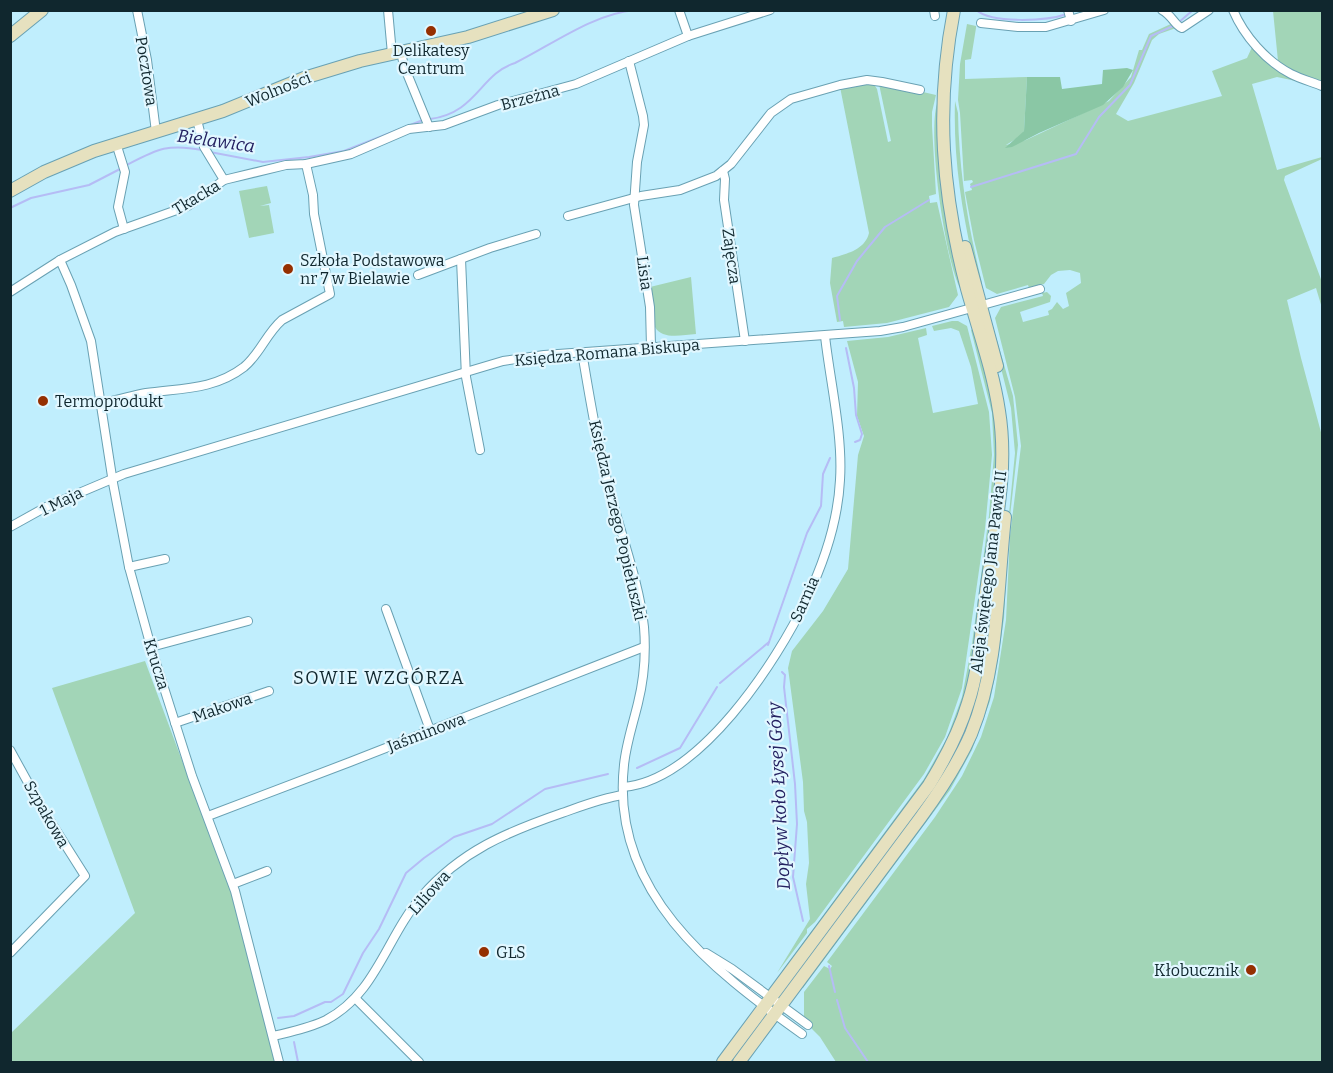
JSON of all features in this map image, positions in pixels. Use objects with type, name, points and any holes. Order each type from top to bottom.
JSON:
[{"type":"main road","points":[[10,36],[42,10]]},
{"type":"main road","name":"Wolności","points":[[10,191],[60,165],[116,144],[228,110],[304,78],[351,63],[468,37],[553,10]]},
{"type":"main road","name":"Aleja świętego Jana Pawła II","points":[[739,1062],[773,1006],[929,785],[953,743],[969,702],[979,652],[997,513],[1002,450],[997,397],[977,307],[950,216],[943,159],[943,93],[958,11]]},
{"type":"main road","name":"Aleja świętego Jana Pawła II","points":[[723,1062],[773,1006]]},
{"type":"street","name":"Pocztowa","points":[[137,10],[147,60],[156,132]]},
{"type":"street","points":[[388,10],[396,53],[404,66],[429,126]]},
{"type":"street","name":"Brzeżna","points":[[429,126],[444,125],[498,105],[576,84],[688,36],[770,10]]},
{"type":"street","points":[[981,23],[1043,27],[1069,16],[1104,10]]},
{"type":"street","points":[[1162,10],[1185,27],[1209,10]]},
{"type":"street","points":[[1233,10],[1250,40],[1279,66],[1297,77],[1323,86]]},
{"type":"street","points":[[679,11],[688,36]]},
{"type":"street","points":[[629,62],[644,125],[637,159],[634,198]]},
{"type":"street","points":[[568,216],[634,198],[680,190],[713,177],[723,171],[770,115],[791,99],[842,84],[867,80],[920,90]]},
{"type":"street","points":[[196,120],[208,156],[224,180]]},
{"type":"street","name":"Tkacka","points":[[12,288],[124,229],[188,206],[224,180],[286,165],[306,164],[351,154],[409,129],[429,126]]},
{"type":"street","points":[[116,144],[125,172],[118,207],[124,229]]},
{"type":"street","points":[[101,404],[130,396],[199,388],[216,383],[233,374],[255,356],[275,326],[282,320],[330,294],[306,164]]},
{"type":"street","name":"Zajęcza","points":[[723,171],[724,200],[745,341]]},
{"type":"street","name":"Lisia","points":[[634,198],[650,307],[651,347]]},
{"type":"street","points":[[418,275],[490,248],[536,234]]},
{"type":"street","points":[[461,259],[466,371],[480,450]]},
{"type":"street","name":"Krucza","points":[[60,261],[91,341],[112,478],[129,567],[175,723],[233,884],[279,1062]]},
{"type":"street","name":"Księdza Romana Biskupa","points":[[112,478],[466,371],[517,358],[894,329],[1040,290]]},
{"type":"street","name":"Sarnia","points":[[623,791],[666,772],[714,733],[742,702],[774,657],[808,596],[831,533],[840,481],[839,447],[825,336]]},
{"type":"street","name":"Księdza Jerzego Popiełuszki","points":[[582,352],[605,471],[639,600],[645,647],[642,687],[625,753],[623,791],[625,822],[630,841],[644,879],[667,916],[700,950],[732,969],[802,1034]]},
{"type":"street","name":"1 Maja","points":[[10,527],[46,507],[112,478]]},
{"type":"street","points":[[129,567],[165,559]]},
{"type":"street","points":[[386,609],[430,730]]},
{"type":"street","points":[[151,647],[248,621]]},
{"type":"street","name":"Jaśminowa","points":[[208,816],[645,647]]},
{"type":"street","name":"Makowa","points":[[175,723],[269,692]]},
{"type":"street","name":"Szpakowa","points":[[10,750],[42,808],[85,876],[10,953]]},
{"type":"street","name":"Liliowa","points":[[273,1036],[326,1020],[356,999],[373,975],[400,926],[421,897],[446,871],[462,859],[509,832],[623,791]]},
{"type":"street","points":[[233,884],[267,871]]},
{"type":"street","points":[[356,999],[419,1062]]},
{"type":"street","name":"Księdza Jerzego Popiełuszki","points":[[773,1006],[808,1025]]},
{"type":"green space","points":[[1273,11],[1322,11],[1322,84],[1296,73],[1274,59],[1254,40],[1239,17],[1251,35],[1278,61]]},
{"type":"green space","points":[[1173,23],[1176,28],[1159,34],[1152,40],[1134,83],[1116,114],[1128,121],[1222,96],[1212,71],[1247,58],[1253,45],[1310,84],[1277,77],[1252,84],[1277,170],[1322,157],[1285,176],[1284,180],[1322,282],[1322,308],[1316,288],[1287,300],[1322,436],[1322,1062],[836,1062],[812,1029],[812,1023],[804,1016],[804,992],[824,966],[830,969],[832,966],[827,962],[935,817],[962,776],[981,737],[994,697],[1006,620],[1010,536],[1021,446],[1015,397],[995,318],[1001,307],[1043,296],[1042,293],[1047,292],[1051,296],[1050,302],[1020,312],[1023,322],[1049,315],[1048,311],[1057,302],[1063,309],[1069,306],[1066,293],[1081,283],[1080,273],[1070,270],[1058,271],[1051,275],[1044,284],[1029,288],[1028,285],[997,294],[986,288],[965,192],[972,190],[970,184],[973,182],[972,180],[964,181],[958,100],[960,64],[967,24],[976,26],[976,28],[971,59],[965,60],[965,79],[1027,77],[1024,131],[1022,135],[1006,145],[1026,140],[1109,101],[1131,77],[1139,50],[1142,50],[1149,34]]},
{"type":"green space","points":[[1127,68],[1133,70],[1123,87],[1103,105],[1012,147],[1005,148],[1024,131],[1027,77],[1060,77],[1062,89],[1102,84],[1103,70]]},
{"type":"green space","points":[[873,83],[877,89],[888,142],[891,141],[879,84],[936,95],[932,126],[936,194],[929,196],[930,203],[937,202],[958,295],[949,307],[887,323],[844,327],[843,321],[837,322],[830,283],[832,258],[849,253],[864,244],[869,233],[840,87]]},
{"type":"green space","points":[[938,101],[963,290],[955,275],[949,253],[939,196],[934,139]]},
{"type":"green space","points":[[955,101],[965,199],[982,283],[979,285],[958,171]]},
{"type":"green space","points":[[267,186],[271,203],[260,206],[269,205],[274,233],[249,238],[239,191]]},
{"type":"green space","points":[[691,277],[696,334],[673,336],[662,334],[655,327],[650,287]]},
{"type":"green space","points":[[958,321],[967,326],[989,412],[992,455],[985,529],[962,688],[945,737],[924,774],[815,922],[807,929],[807,933],[777,973],[810,919],[806,884],[809,863],[807,822],[788,668],[792,651],[823,611],[848,569],[858,455],[864,436],[857,416],[858,382],[847,341],[888,337],[926,328],[927,335],[918,338],[933,413],[978,404],[971,367],[959,331],[951,328],[934,331],[932,326]]},
{"type":"green space","points":[[992,323],[1013,396],[1018,445],[1008,534],[1004,618],[990,701],[972,750],[950,790],[803,988],[801,987],[978,728],[1007,534],[1015,453],[1011,408],[990,324]]},
{"type":"green space","points":[[974,328],[988,380],[997,431],[996,483],[969,682],[950,739],[926,782],[784,974],[782,971],[924,779],[947,738],[962,697],[972,644],[989,515],[994,455],[992,413],[971,330]]},
{"type":"green space","points":[[145,661],[232,895],[275,1062],[11,1062],[11,1033],[135,913],[52,688]]},
{"type":"waterway","name":"Bielawica","points":[[430,119],[458,109],[503,68],[604,17],[635,10]]},
{"type":"waterway","name":"Bielawica","points":[[976,10],[995,18],[1020,20],[1067,14]]},
{"type":"waterway","name":"Dopływ koło Łysej Góry","points":[[1178,23],[1193,10]]},
{"type":"waterway","name":"Dopływ koło Łysej Góry","points":[[971,187],[1076,154],[1099,117],[1130,85],[1151,36],[1173,26]]},
{"type":"waterway","name":"Bielawica","points":[[210,152],[263,162],[309,157],[344,151],[423,120]]},
{"type":"waterway","name":"Bielawica","points":[[125,166],[162,149],[179,147],[202,150]]},
{"type":"waterway","name":"Bielawica","points":[[10,208],[31,198],[89,185],[120,169]]},
{"type":"waterway","name":"Dopływ koło Łysej Góry","points":[[840,320],[837,296],[857,261],[885,227],[929,200]]},
{"type":"waterway","name":"Dopływ koło Łysej Góry","points":[[846,348],[854,388],[856,415],[862,434],[860,440],[855,442]]},
{"type":"waterway","name":"Dopływ koło Łysej Góry","points":[[768,645],[807,533],[821,506],[823,474],[830,458]]},
{"type":"waterway","points":[[720,683],[769,642]]},
{"type":"waterway","name":"Dopływ koło Łysej Góry","points":[[782,672],[785,675],[784,687],[795,784],[797,824],[793,877],[803,921]]},
{"type":"waterway","points":[[637,768],[680,748],[717,687]]},
{"type":"waterway","points":[[278,1018],[294,1016],[325,1002],[331,1002],[343,994],[363,953],[379,929],[406,873],[424,858],[454,837],[492,824],[545,789],[608,774]]},
{"type":"waterway","name":"Dopływ koło Łysej Góry","points":[[829,966],[835,992]]},
{"type":"waterway","name":"Dopływ koło Łysej Góry","points":[[837,1000],[845,1028],[868,1062]]},
{"type":"waterway","points":[[294,1042],[298,1062]]},
{"type":"place","name":"Delikatesy Centrum","points":[[431,31]]},
{"type":"place","name":"Szkoła Podstawowa nr 7 w Bielawie","points":[[288,269]]},
{"type":"place","name":"Termoprodukt","points":[[43,401]]},
{"type":"place","name":"GLS","points":[[484,952]]},
{"type":"place","name":"Kłobucznik","points":[[1251,970]]},
{"type":"district","name":"SOWIE WZGÓRZA","points":[[379,678]]}]
